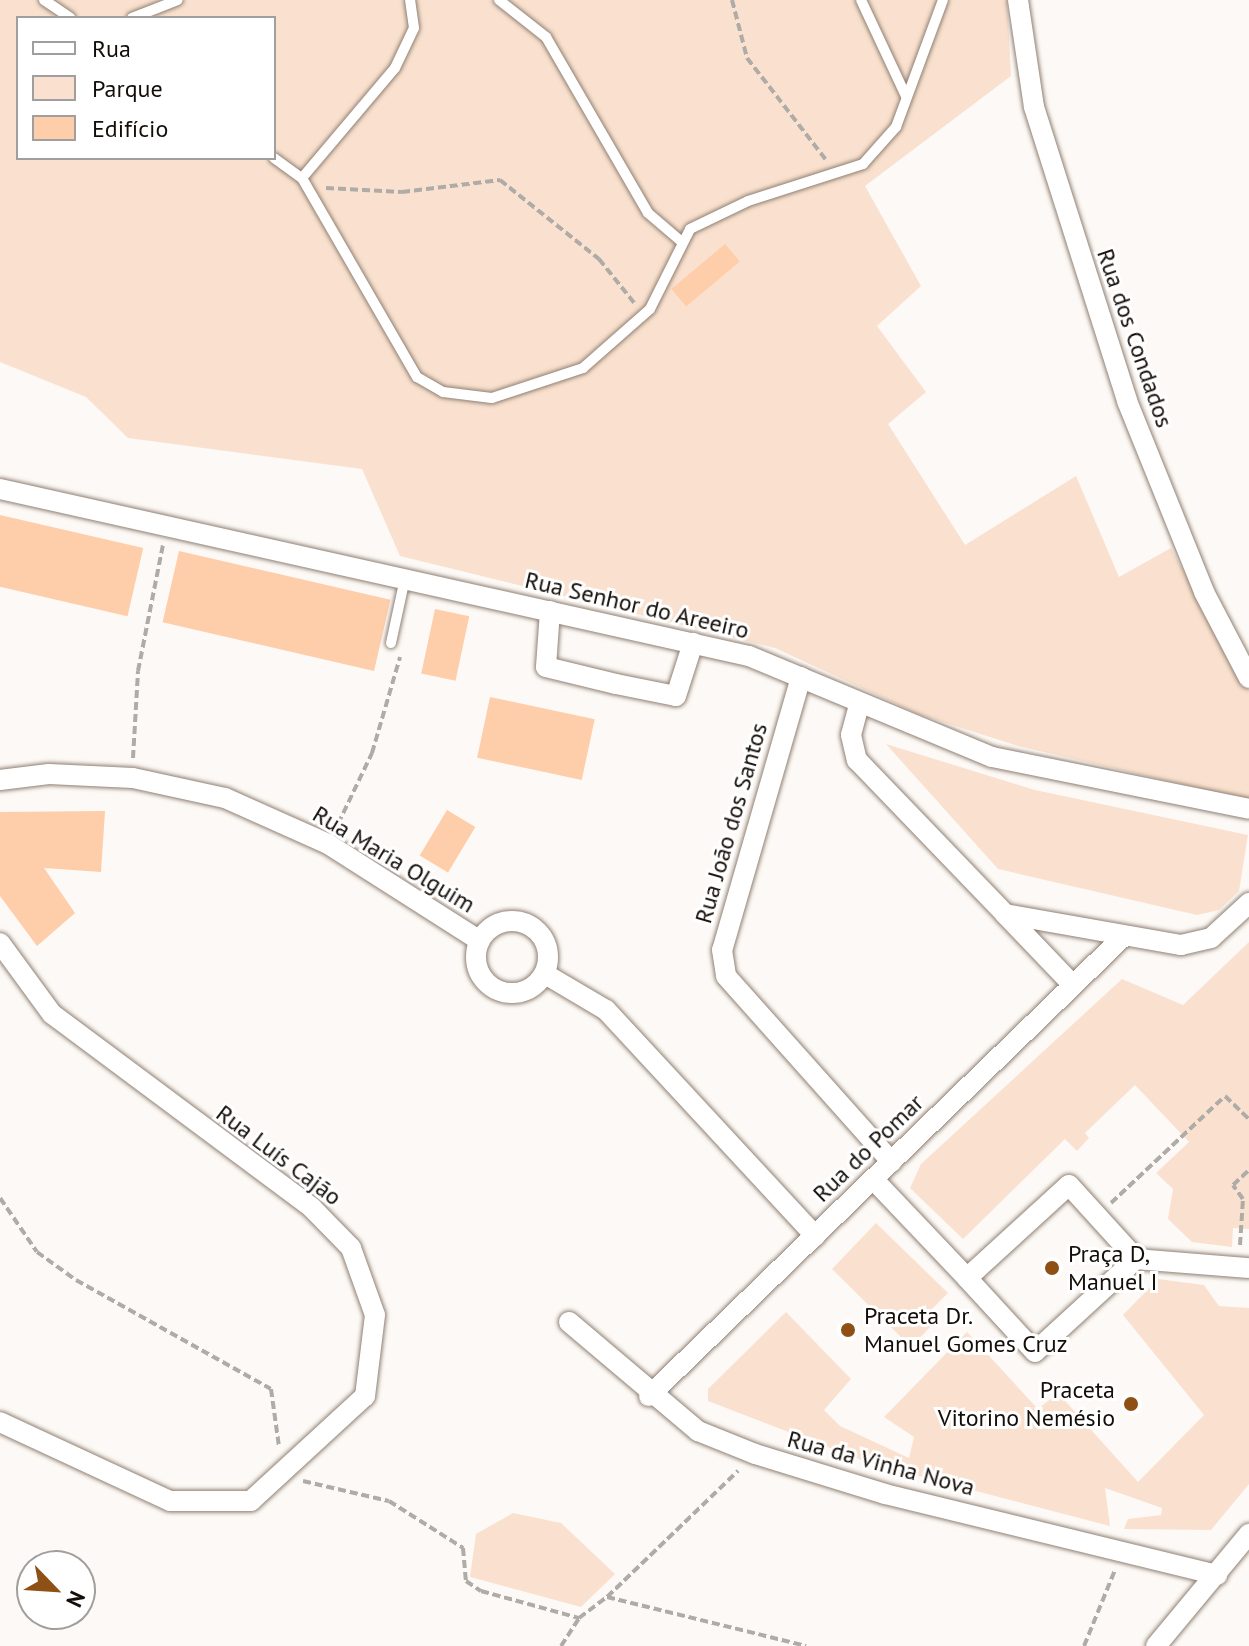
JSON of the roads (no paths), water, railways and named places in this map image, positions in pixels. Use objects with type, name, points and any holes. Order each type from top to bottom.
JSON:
[{"type":"street","name":"Rua dos Condados","points":[[1018,0],[1034,107],[1127,401],[1204,592],[1249,678]]},
{"type":"street","name":"Rua Senhor do Areeiro","points":[[0,489],[168,523],[693,643],[801,677],[859,705],[992,757],[1249,809]]},
{"type":"street","points":[[550,611],[546,667],[616,684],[676,696],[693,643]]},
{"type":"street","name":"Rua João dos Santos","points":[[801,677],[722,950],[726,976],[892,1162]]},
{"type":"street","points":[[859,705],[851,735],[857,760],[1072,984]]},
{"type":"street","name":"Rua Maria Olguim","points":[[0,780],[133,778],[225,798],[328,844],[480,941]]},
{"type":"street","points":[[1005,914],[1181,945],[1211,938],[1249,903]]},
{"type":"street","points":[[501,922],[529,924],[547,946],[545,974],[524,992],[496,990],[477,969],[480,941],[501,922]]},
{"type":"street","name":"Rua do Pomar","points":[[649,1396],[1123,937]]},
{"type":"street","name":"Rua Luís Cajão","points":[[0,943],[52,1014],[312,1208],[351,1248],[375,1315],[365,1396],[251,1501],[170,1501],[0,1422]]},
{"type":"street","points":[[545,974],[606,1010],[815,1236]]},
{"type":"street","points":[[874,1180],[1035,1352],[1136,1259]]},
{"type":"street","points":[[967,1278],[1069,1185],[1136,1259],[1249,1268]]},
{"type":"street","name":"Rua da Vinha Nova","points":[[569,1322],[649,1396],[698,1431],[755,1454],[1217,1575]]},
{"type":"street","points":[[1156,1646],[1249,1534]]},
{"type":"lane","points":[[44,0],[68,16]]},
{"type":"lane","points":[[137,16],[178,0]]},
{"type":"lane","points":[[305,182],[395,68],[414,28],[410,0]]},
{"type":"lane","points":[[499,0],[546,37],[648,213],[682,242]]},
{"type":"lane","points":[[861,0],[906,96]]},
{"type":"lane","points":[[276,160],[305,182],[417,377],[443,392],[492,398],[583,368],[643,315],[690,229],[748,201],[863,164],[896,127],[943,0]]},
{"type":"lane","points":[[391,643],[405,578]]},
{"type":"place","name":"Praça D, Manuel I","points":[[1052,1268]]},
{"type":"place","name":"Praceta Dr. Manuel Gomes Cruz","points":[[848,1330]]},
{"type":"place","name":"Praceta Vitorino Nemésio","points":[[1131,1404]]}]
